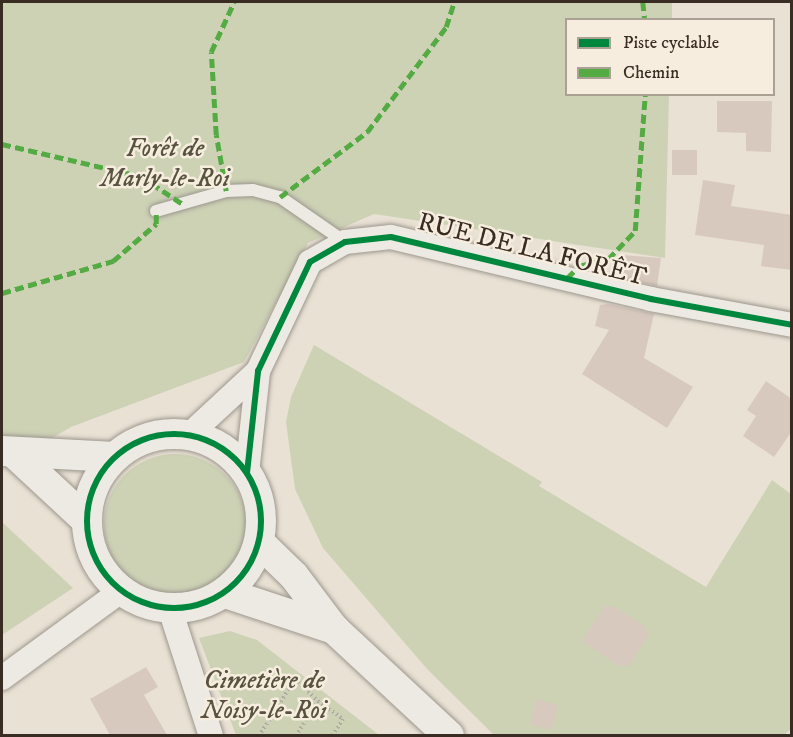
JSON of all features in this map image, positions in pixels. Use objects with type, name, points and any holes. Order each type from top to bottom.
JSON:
[{"type":"street","name":"RUE DE LA FORÊT","points":[[247,472],[258,371],[310,262],[345,242],[391,237],[651,299],[792,325]]},
{"type":"street","name":"RUE DE LA FORÊT","points":[[189,435],[258,371]]},
{"type":"street","points":[[189,435],[212,442],[247,472],[258,495],[260,543],[252,562],[225,593],[199,606],[170,609],[144,604],[121,591],[102,571],[91,547],[86,520],[100,475],[115,457],[149,437],[189,435]]},
{"type":"street","points":[[8,452],[115,457]]},
{"type":"street","points":[[8,452],[86,520]]},
{"type":"street","points":[[260,543],[294,576],[334,629],[449,735]]},
{"type":"street","points":[[2,678],[121,591]]},
{"type":"street","points":[[225,593],[334,629]]},
{"type":"street","points":[[170,609],[211,735]]},
{"type":"lane","points":[[156,211],[226,191],[253,190],[280,197],[345,242]]},
{"type":"path","points":[[259,735],[295,679],[318,701],[343,719],[332,735]]},
{"type":"path","points":[[296,735],[318,701]]},
{"type":"green space","name":"Forêt de Marly-le-Roi","points":[[2,2],[672,2],[672,18],[565,18],[565,96],[669,96],[665,258],[374,214],[308,243],[244,362],[71,427],[2,467]]},
{"type":"green space","points":[[314,345],[542,482],[539,486],[706,587],[772,480],[791,494],[791,729],[783,736],[494,735],[428,670],[323,548],[295,489],[286,422],[291,397]]},
{"type":"green space","points":[[175,454],[202,459],[225,475],[241,498],[246,525],[241,552],[225,575],[202,591],[175,596],[148,591],[125,575],[109,552],[104,525],[109,498],[125,475],[148,459]]},
{"type":"green space","points":[[2,522],[73,588],[2,635]]},
{"type":"green space","name":"Cimetière de Noisy-le-Roi","points":[[230,631],[257,640],[379,735],[236,735],[199,638]]},
{"type":"building","points":[[717,101],[772,101],[771,152],[746,151],[746,133],[717,132]]},
{"type":"building","points":[[672,150],[697,150],[697,175],[672,175]]},
{"type":"building","points":[[703,180],[735,185],[731,206],[792,215],[792,270],[761,266],[764,245],[695,235]]},
{"type":"building","points":[[622,255],[661,258],[657,286],[616,276]]},
{"type":"building","points":[[608,304],[654,314],[644,358],[693,387],[667,428],[582,374],[609,330],[595,326],[600,305]]},
{"type":"building","points":[[766,381],[792,399],[792,431],[774,457],[743,436],[756,416],[747,410]]},
{"type":"building","points":[[605,606],[615,607],[645,626],[649,635],[628,667],[618,665],[582,641]]},
{"type":"building","points":[[146,667],[158,687],[144,695],[167,735],[110,735],[90,699]]},
{"type":"building","points":[[537,699],[558,705],[551,730],[530,724]]},
{"type":"marked path","points":[[226,191],[216,135],[211,52],[234,2]]},
{"type":"marked path","points":[[280,197],[367,132],[446,27],[454,2]]},
{"type":"marked path","points":[[643,2],[645,18]]},
{"type":"marked path","points":[[567,278],[579,266],[608,259],[635,231],[645,96]]},
{"type":"marked path","points":[[2,144],[140,176],[183,204]]},
{"type":"marked path","points":[[2,293],[113,261],[156,224],[156,211]]},
{"type":"cycle path","points":[[247,473],[258,371],[310,262],[345,242],[391,237],[651,299],[792,325]]},
{"type":"cycle path","points":[[174,434],[207,440],[236,459],[255,488],[261,521],[255,554],[236,583],[207,602],[174,608],[141,602],[112,583],[93,554],[87,521],[93,488],[112,459],[141,440],[174,434]]}]
